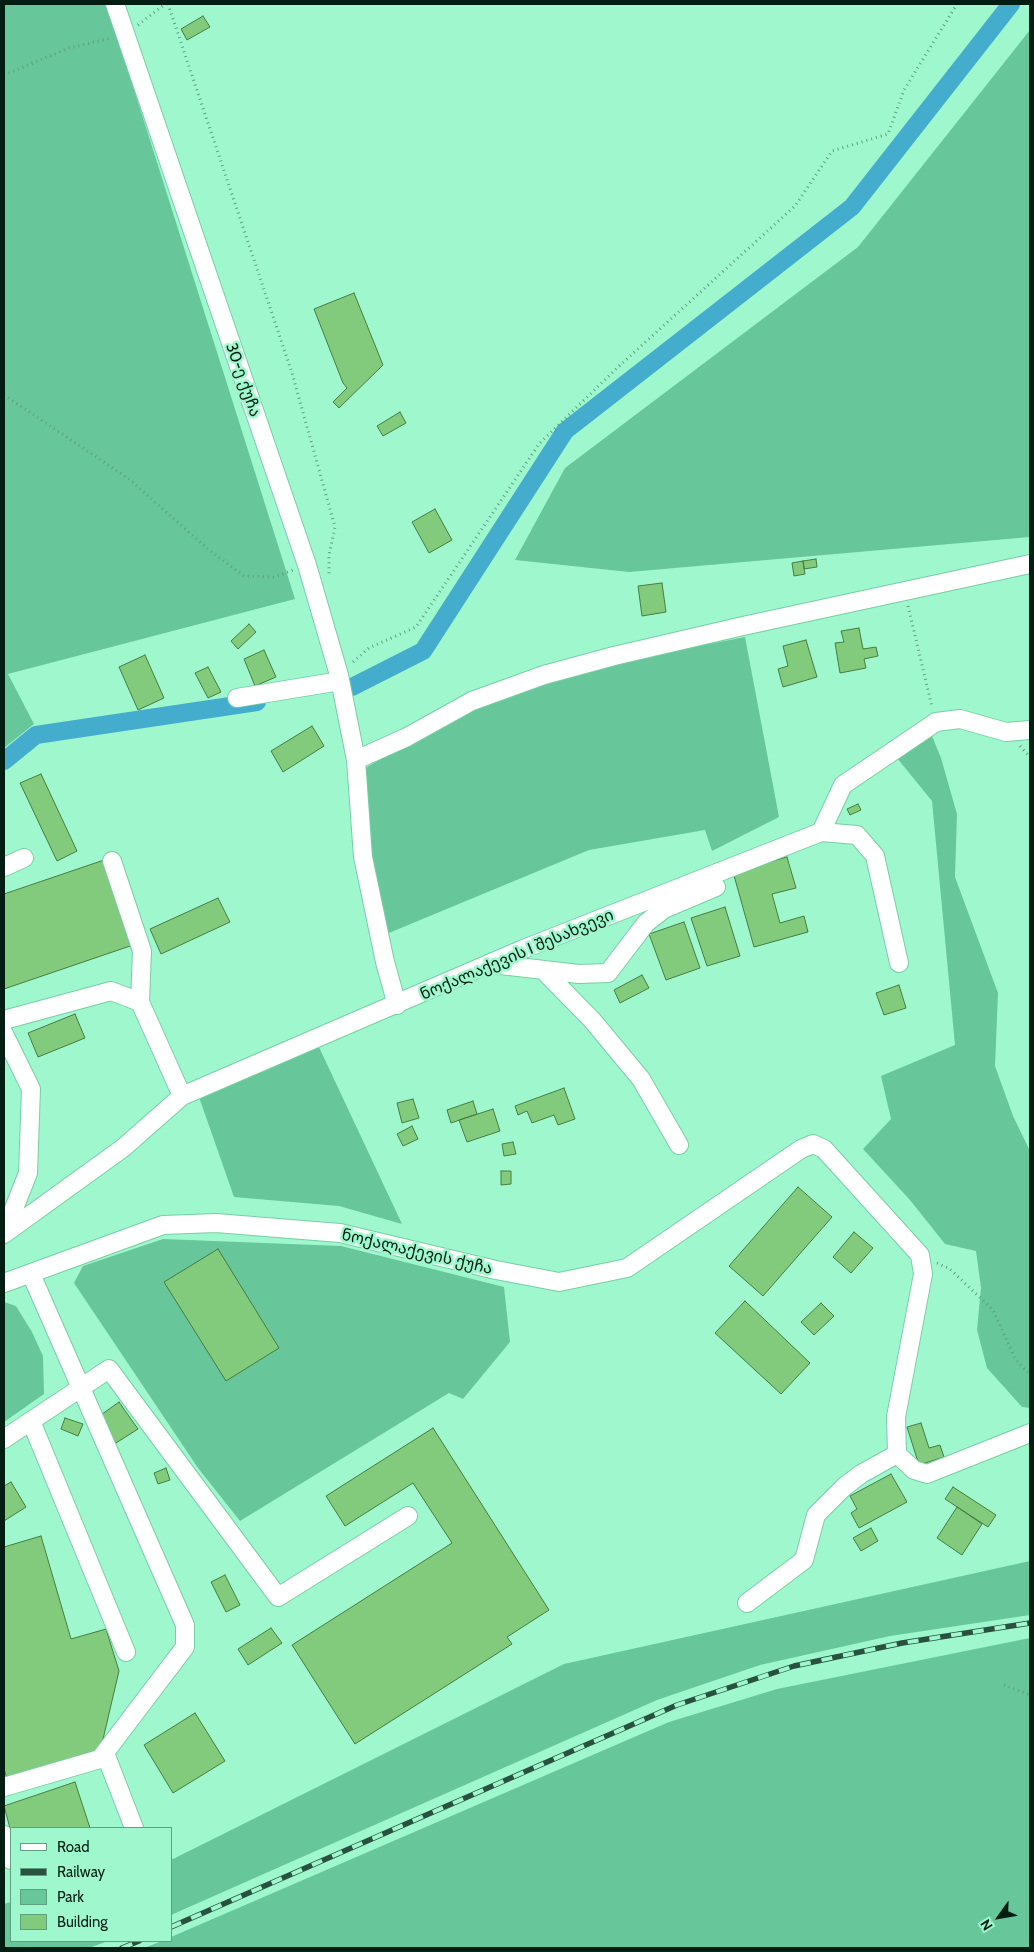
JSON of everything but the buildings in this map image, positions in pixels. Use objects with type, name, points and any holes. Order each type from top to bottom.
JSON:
[{"type":"street","name":"30-ე ქუჩა","points":[[115,4],[307,564],[340,678],[356,760],[363,857],[385,962],[398,1005]]},
{"type":"street","points":[[356,760],[407,737],[472,700],[544,676],[614,656],[1030,564]]},
{"type":"street","points":[[236,698],[340,678]]},
{"type":"street","points":[[899,963],[875,856],[857,835],[821,832],[843,785],[936,722],[960,719],[1006,732],[1030,730]]},
{"type":"street","name":"ნოქალაქევის I შესახვევი","points":[[4,1234],[122,1148],[182,1096],[398,1005],[522,950],[821,832]]},
{"type":"street","points":[[4,867],[24,858]]},
{"type":"street","points":[[112,861],[142,951],[140,1002],[182,1096]]},
{"type":"street","points":[[492,964],[579,974],[608,973],[646,923],[664,909],[716,887]]},
{"type":"street","points":[[544,970],[592,1020],[641,1078],[679,1145]]},
{"type":"street","points":[[4,1020],[111,991],[140,1002]]},
{"type":"street","points":[[4,1034],[31,1089],[28,1173],[4,1234]]},
{"type":"street","name":"ნოქალაქევის ქუჩა","points":[[4,1282],[31,1274],[163,1225],[216,1223],[340,1233],[496,1270],[559,1282],[627,1268],[801,1149],[812,1144],[824,1149],[920,1256]]},
{"type":"street","points":[[920,1256],[924,1274],[896,1417],[897,1454],[914,1470],[927,1474],[1030,1433]]},
{"type":"street","points":[[4,1787],[100,1760],[185,1647],[185,1625],[31,1274]]},
{"type":"street","points":[[4,1439],[109,1369],[278,1597],[408,1516]]},
{"type":"street","points":[[31,1420],[126,1652]]},
{"type":"street","points":[[747,1603],[804,1560],[816,1515],[844,1487],[861,1474],[897,1454]]},
{"type":"street","points":[[105,1753],[134,1827]]},
{"type":"street","points":[[4,1835],[10,1856]]},
{"type":"path","points":[[4,75],[69,48],[125,35],[166,4],[292,373],[335,527],[329,555],[329,580]]},
{"type":"path","points":[[340,678],[369,648],[416,627],[539,444],[617,368],[795,206],[832,150],[888,134],[904,90],[957,4]]},
{"type":"path","points":[[4,395],[129,479],[209,550],[244,576],[274,578],[307,564]]},
{"type":"path","points":[[904,591],[936,722]]},
{"type":"path","points":[[920,1256],[950,1269],[993,1310],[1016,1360],[1030,1376]]},
{"type":"path","points":[[1004,1685],[1030,1695]]},
{"type":"green space","points":[[4,4],[107,4],[295,599],[8,674],[34,724],[4,748]]},
{"type":"green space","points":[[1030,30],[1030,537],[629,572],[515,560],[565,468],[858,247]]},
{"type":"green space","points":[[745,637],[779,817],[712,851],[705,830],[589,850],[384,935],[364,851],[365,768],[479,705],[617,662]]},
{"type":"green space","points":[[930,731],[941,758],[957,814],[955,877],[998,993],[995,1066],[1013,1116],[1030,1151],[1030,1408],[1022,1407],[987,1368],[977,1330],[981,1288],[976,1251],[945,1244],[910,1200],[863,1149],[891,1119],[881,1076],[955,1045],[932,801],[897,758]]},
{"type":"green space","points":[[318,1045],[402,1224],[339,1206],[234,1197],[199,1097]]},
{"type":"green space","points":[[163,1239],[341,1246],[504,1287],[510,1342],[463,1399],[449,1393],[240,1521],[198,1468],[74,1283],[83,1266]]},
{"type":"green space","points":[[4,1302],[16,1306],[32,1332],[43,1356],[44,1394],[4,1422]]},
{"type":"green space","points":[[1030,1561],[1030,1615],[890,1636],[760,1665],[657,1700],[172,1915],[172,1860],[564,1664]]},
{"type":"green space","points":[[1030,1638],[1030,1948],[144,1948],[159,1942],[172,1942],[172,1937],[669,1722],[777,1689]]},
{"type":"green space","points":[[10,1902],[10,1942],[105,1942],[89,1948],[4,1948],[4,1904]]},
{"type":"waterway","points":[[352,687],[423,651],[565,431],[852,207],[1011,4]]},
{"type":"waterway","points":[[4,761],[36,735],[257,702]]},
{"type":"railway","points":[[172,1927],[677,1705],[794,1666],[902,1643],[1030,1623]]},
{"type":"railway","points":[[122,1948],[137,1942]]}]
